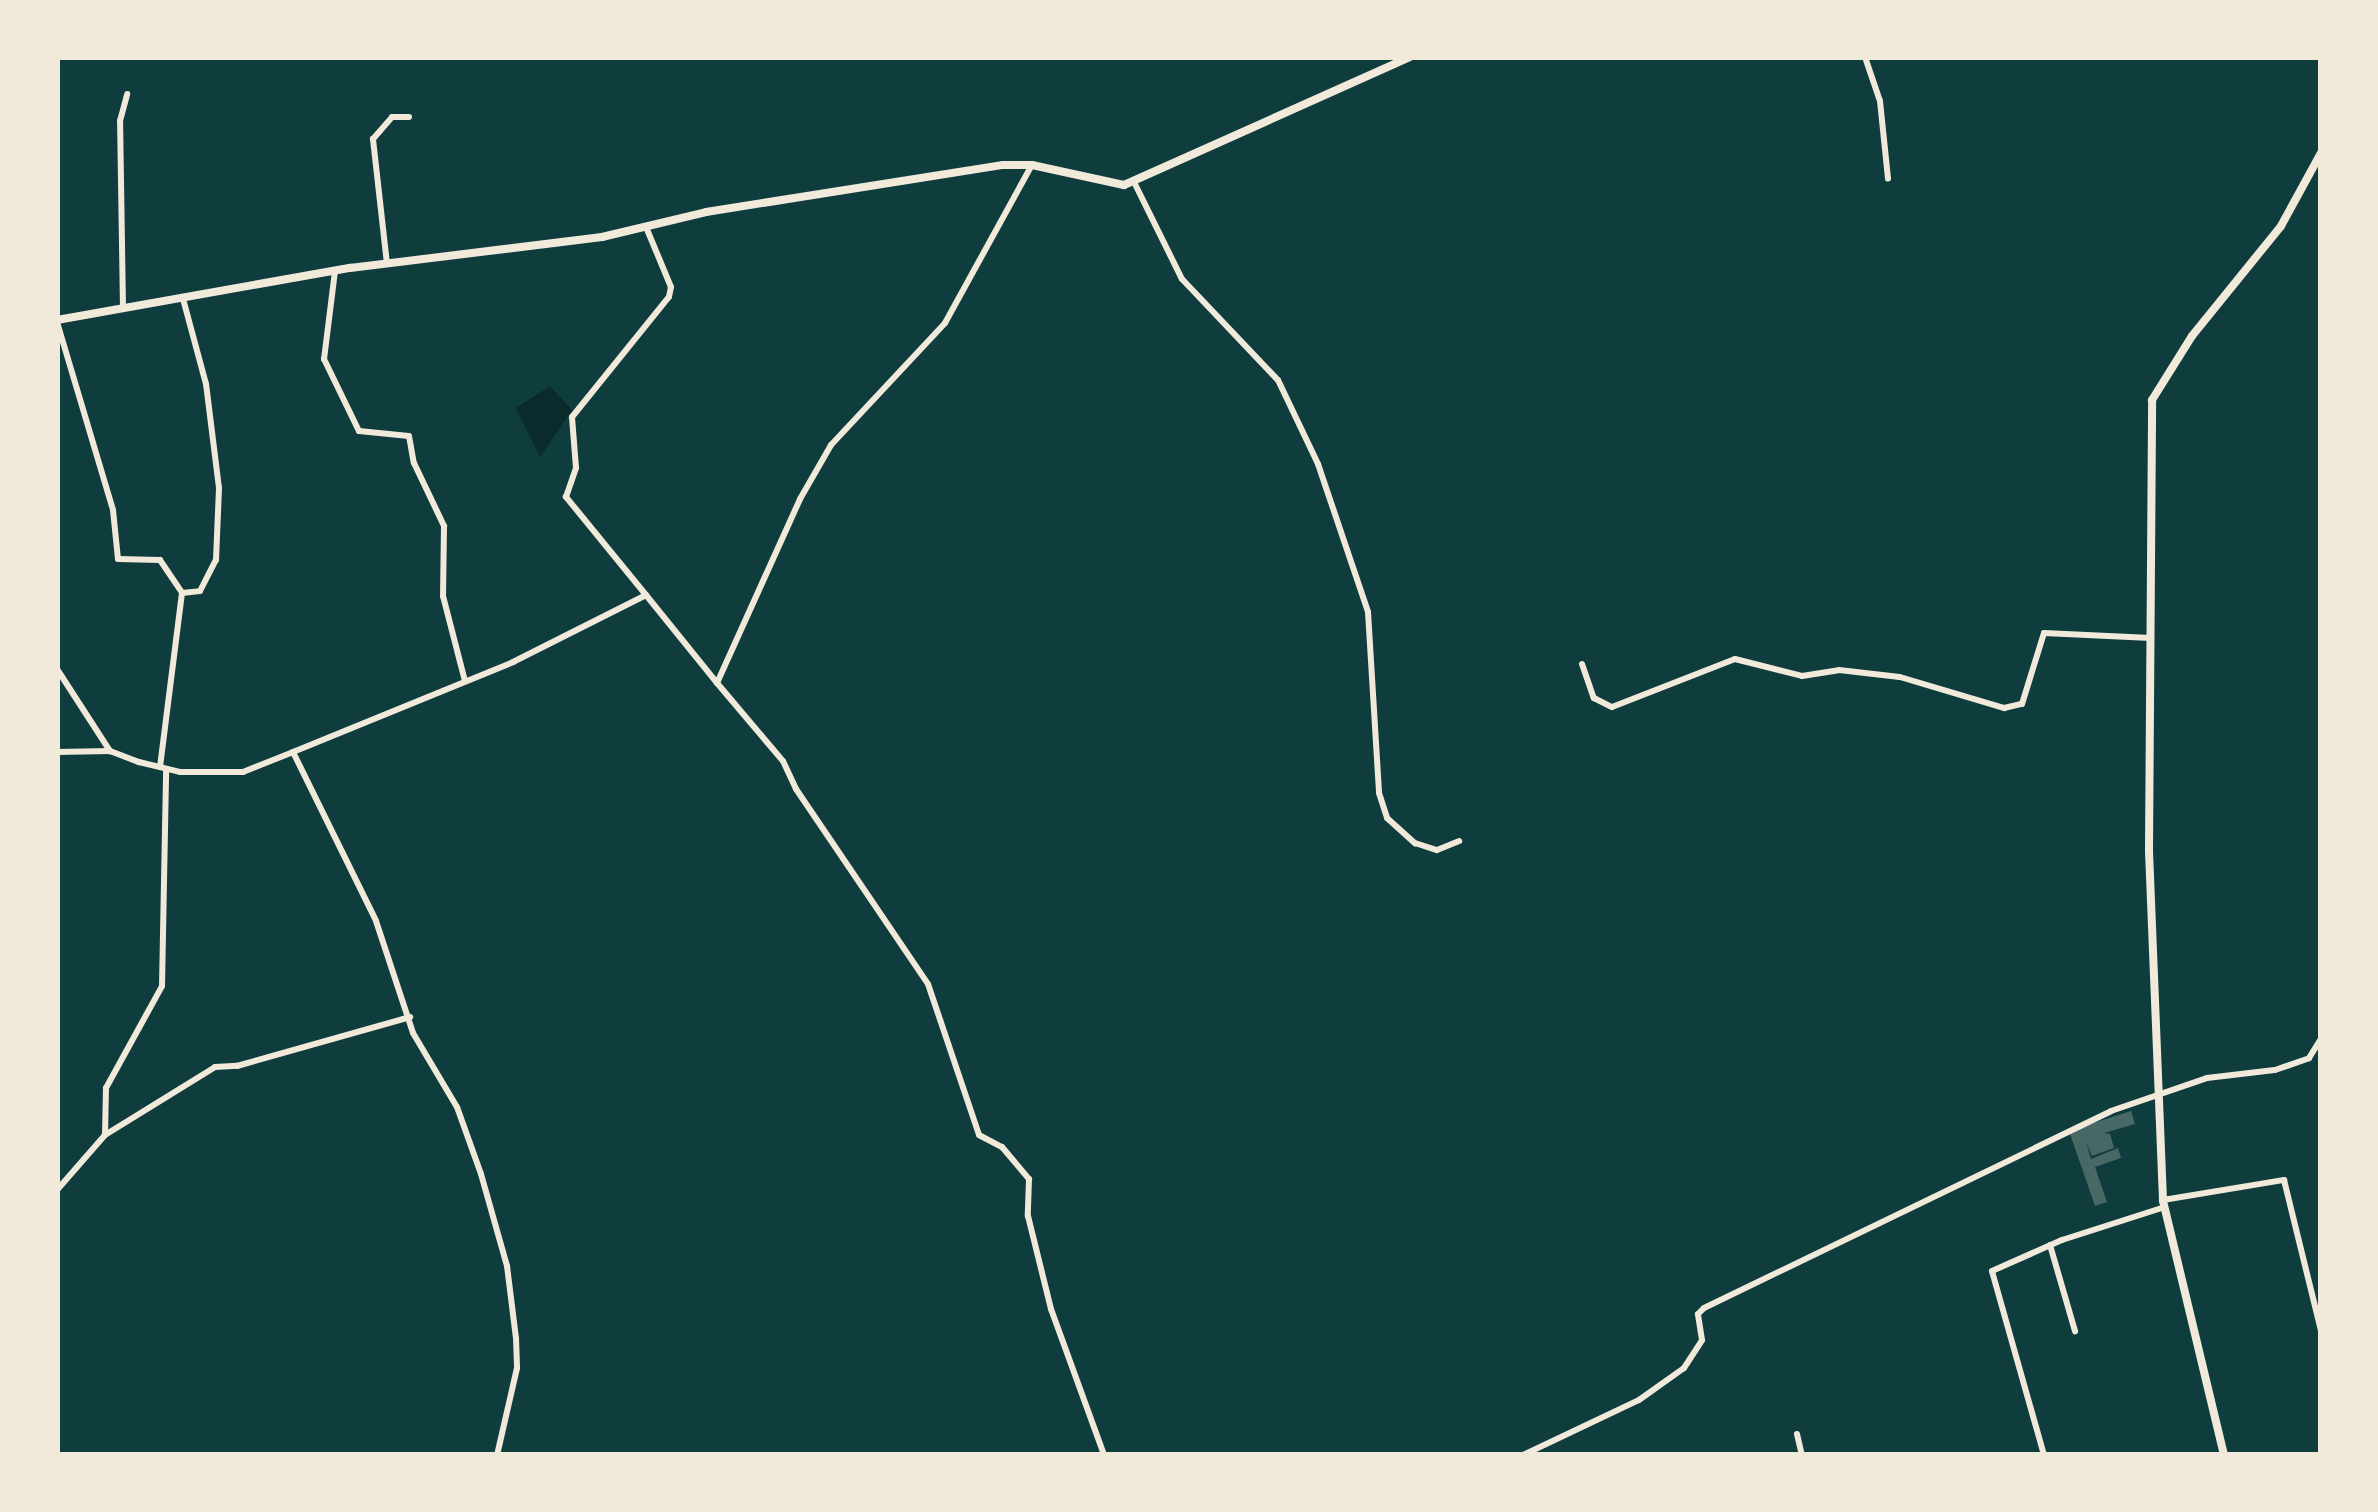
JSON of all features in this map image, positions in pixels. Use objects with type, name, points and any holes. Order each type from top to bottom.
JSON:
[{"type":"main road","points":[[57,321],[335,271],[500,253],[797,196],[1032,165],[1105,182],[1134,182],[1410,57]]},
{"type":"main road","points":[[2224,1455],[2164,1204],[2149,850],[2152,400],[2192,335],[2282,226],[2321,153]]},
{"type":"street","points":[[1864,57],[1880,100],[1888,179]]},
{"type":"street","points":[[123,308],[120,121],[127,94]]},
{"type":"street","points":[[387,264],[373,139],[392,117],[409,117]]},
{"type":"street","points":[[717,683],[800,499],[832,445],[946,322],[1032,165]]},
{"type":"street","points":[[1134,182],[1182,279],[1278,380],[1318,464],[1368,612],[1379,793],[1387,818],[1415,843],[1437,850],[1459,841]]},
{"type":"street","points":[[646,226],[671,287],[669,297],[572,417],[576,468],[566,496],[783,761],[796,789],[928,984],[979,1135],[1002,1148],[1029,1179],[1028,1216],[1051,1309],[1104,1455]]},
{"type":"street","points":[[335,271],[324,359],[358,431],[409,436],[414,463],[444,526],[443,596],[465,681]]},
{"type":"street","points":[[182,593],[200,591],[212,578],[219,488],[206,384],[183,299]]},
{"type":"street","points":[[57,321],[113,510],[118,559],[160,560],[182,593],[163,768],[161,986],[106,1088],[105,1135]]},
{"type":"street","points":[[57,752],[110,751],[163,768],[243,772],[465,681],[646,595]]},
{"type":"street","points":[[1582,664],[1594,698],[1612,707],[1736,659],[1802,676],[1839,670],[1900,676],[2013,708],[2022,704],[2044,633],[2151,638]]},
{"type":"street","points":[[57,669],[110,751]]},
{"type":"street","points":[[293,752],[376,921],[413,1034],[457,1107],[507,1266],[517,1368],[497,1455]]},
{"type":"street","points":[[57,1190],[105,1135],[215,1067],[237,1066],[410,1017]]},
{"type":"street","points":[[1522,1455],[1640,1400],[1684,1368],[1702,1340],[1698,1314],[1704,1308],[2020,1152],[2160,1091],[2207,1078],[2275,1070],[2309,1058],[2321,1039]]},
{"type":"street","points":[[2044,1455],[1991,1271],[2164,1204],[2284,1180],[2321,1331]]},
{"type":"street","points":[[2050,1245],[2075,1331]]},
{"type":"street","points":[[1797,1434],[1802,1455]]},
{"type":"water","points":[[550,386],[572,410],[540,457],[516,408]]},
{"type":"building","points":[[2131,1111],[2135,1124],[2104,1133],[2110,1134],[2114,1148],[2092,1156],[2086,1142],[2091,1159],[2118,1148],[2121,1158],[2095,1167],[2107,1202],[2095,1206],[2069,1131]]}]
